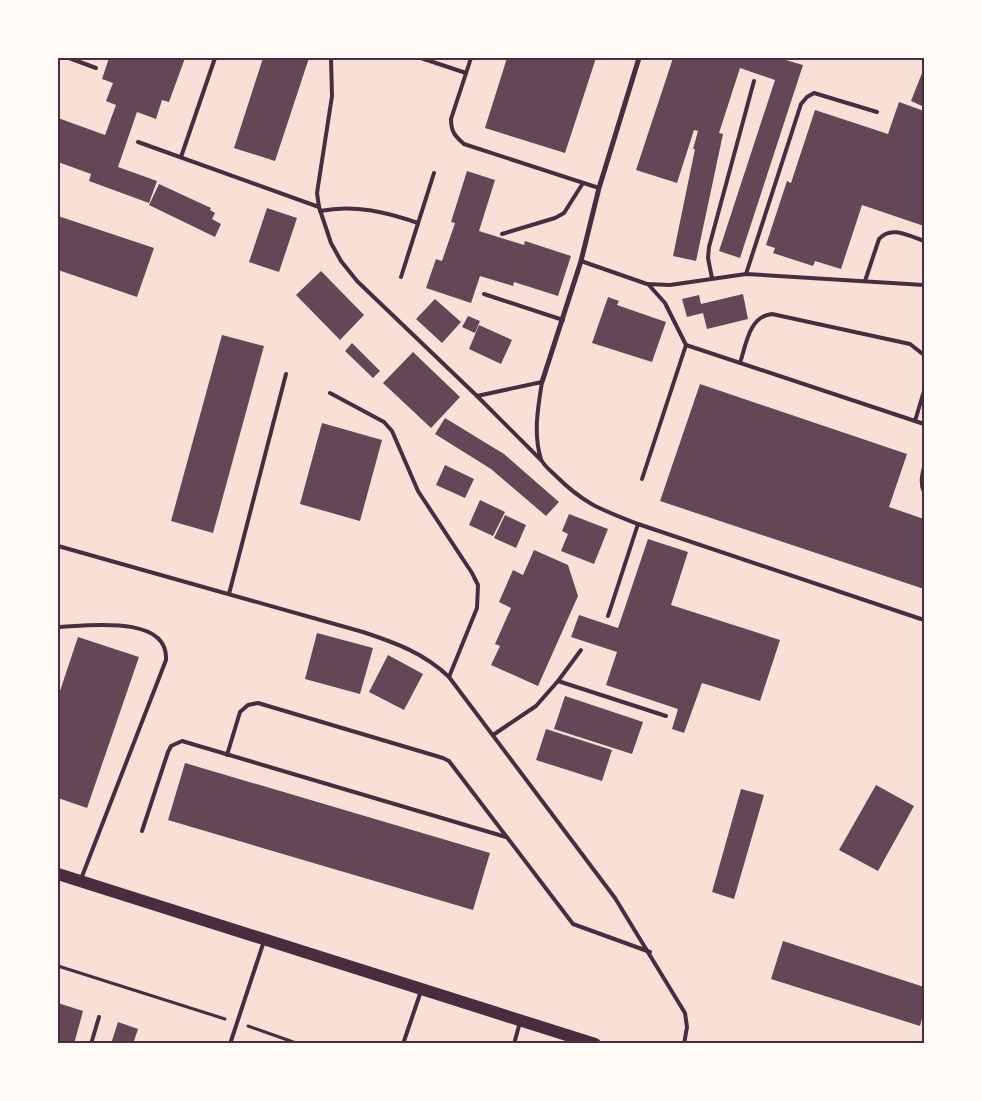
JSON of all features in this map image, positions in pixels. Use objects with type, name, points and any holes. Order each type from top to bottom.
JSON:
[{"type":"main road","points":[[58,874],[595,1044]]},
{"type":"street","points":[[542,382],[581,261],[598,188],[639,58]]},
{"type":"lane","points":[[68,58],[96,68]]},
{"type":"lane","points":[[181,157],[215,58]]},
{"type":"lane","points":[[331,58],[332,96],[318,181],[320,209],[341,261],[357,281],[477,396],[578,498],[638,524],[924,620]]},
{"type":"lane","points":[[421,58],[466,73]]},
{"type":"lane","points":[[471,58],[452,119],[451,129],[456,137],[464,144],[598,188]]},
{"type":"lane","points":[[712,278],[708,246],[754,81]]},
{"type":"lane","points":[[746,274],[801,104],[814,93],[877,112]]},
{"type":"lane","points":[[138,142],[320,209],[374,210],[418,223]]},
{"type":"lane","points":[[401,277],[434,173]]},
{"type":"lane","points":[[502,234],[555,218],[564,213],[583,183]]},
{"type":"lane","points":[[865,281],[879,240],[884,234],[895,232],[924,241]]},
{"type":"lane","points":[[581,261],[647,284],[670,285],[746,274],[924,285]]},
{"type":"lane","points":[[642,479],[686,345],[665,303],[647,284]]},
{"type":"lane","points":[[484,294],[562,320]]},
{"type":"lane","points":[[740,363],[753,325],[764,314],[772,314],[910,344],[924,355]]},
{"type":"lane","points":[[686,345],[924,424]]},
{"type":"lane","points":[[229,594],[286,374]]},
{"type":"lane","points":[[477,396],[542,382],[537,418],[537,444],[541,461]]},
{"type":"lane","points":[[915,421],[924,391]]},
{"type":"lane","points":[[330,393],[384,422],[392,432],[418,491],[478,585],[477,608],[449,676]]},
{"type":"lane","points":[[924,467],[921,477],[924,492]]},
{"type":"lane","points":[[608,616],[638,524]]},
{"type":"lane","points":[[58,546],[401,645],[422,655],[449,676],[615,898],[650,952],[685,1013],[687,1027],[684,1044]]},
{"type":"lane","points":[[58,627],[135,627],[161,640],[166,650],[166,660],[80,882]]},
{"type":"lane","points":[[494,735],[536,706],[581,650]]},
{"type":"lane","points":[[558,681],[666,716]]},
{"type":"lane","points":[[227,755],[240,712],[248,705],[258,703],[446,759],[573,924],[650,952]]},
{"type":"lane","points":[[142,831],[171,746],[182,741],[506,837]]},
{"type":"lane","points":[[230,1044],[264,940]]},
{"type":"lane","points":[[403,1044],[421,989]]},
{"type":"lane","points":[[91,1044],[99,1017]]},
{"type":"lane","points":[[514,1044],[520,1020]]},
{"type":"path","points":[[58,966],[237,1022],[299,1044]]},
{"type":"building","points":[[109,58],[185,58],[169,102],[162,100],[156,119],[137,112],[118,167],[157,181],[149,203],[89,181],[91,174],[58,162],[58,118],[105,135],[116,105],[106,101],[113,83],[102,79]]},
{"type":"building","points":[[263,58],[309,58],[275,161],[234,148]]},
{"type":"building","points":[[507,58],[596,58],[565,153],[485,128]]},
{"type":"building","points":[[673,58],[779,58],[803,65],[740,258],[719,251],[775,80],[740,68],[719,133],[723,134],[696,261],[673,256],[698,131],[694,130],[677,183],[636,170]]},
{"type":"building","points":[[924,68],[924,107],[911,101]]},
{"type":"building","points":[[899,102],[924,111],[924,226],[862,205],[841,269],[815,261],[813,266],[773,253],[775,248],[766,245],[787,181],[791,183],[815,110],[888,134]]},
{"type":"building","points":[[467,171],[495,180],[479,231],[524,245],[525,241],[571,256],[558,296],[514,282],[513,286],[480,276],[471,303],[426,288],[436,259],[442,261],[455,223],[451,222]]},
{"type":"building","points":[[159,184],[211,208],[210,210],[215,213],[212,219],[221,224],[215,237],[149,205]]},
{"type":"building","points":[[267,208],[297,218],[279,272],[249,262]]},
{"type":"building","points":[[58,216],[154,248],[137,297],[58,270]]},
{"type":"building","points":[[321,271],[364,315],[340,340],[296,295]]},
{"type":"building","points":[[743,294],[748,319],[707,329],[703,313],[687,317],[682,299],[699,295],[701,304]]},
{"type":"building","points":[[608,297],[619,301],[617,305],[666,322],[652,362],[592,343]]},
{"type":"building","points":[[435,299],[461,322],[442,343],[416,319]]},
{"type":"building","points":[[468,316],[480,321],[475,333],[462,327]]},
{"type":"building","points":[[479,325],[512,340],[501,364],[469,349]]},
{"type":"building","points":[[222,335],[264,346],[213,533],[171,521]]},
{"type":"building","points":[[352,343],[380,371],[373,378],[345,351]]},
{"type":"building","points":[[413,352],[460,397],[431,428],[383,383]]},
{"type":"building","points":[[700,384],[907,454],[889,507],[924,519],[924,589],[660,501]]},
{"type":"building","points":[[445,418],[504,454],[559,502],[546,516],[491,469],[435,434]]},
{"type":"building","points":[[322,423],[382,440],[360,521],[300,504]]},
{"type":"building","points":[[445,465],[474,479],[465,498],[436,485]]},
{"type":"building","points":[[480,500],[505,512],[493,536],[469,525]]},
{"type":"building","points":[[569,514],[608,529],[594,564],[561,551],[568,534],[562,531]]},
{"type":"building","points":[[505,515],[526,525],[516,548],[494,538]]},
{"type":"building","points":[[648,539],[688,552],[671,605],[780,640],[760,701],[702,683],[684,733],[672,729],[678,709],[606,685],[617,652],[571,637],[579,615],[618,628]]},
{"type":"building","points":[[534,550],[568,565],[578,596],[538,686],[491,665],[500,646],[495,644],[511,608],[499,602],[513,570],[523,575]]},
{"type":"building","points":[[317,633],[373,648],[360,694],[305,679]]},
{"type":"building","points":[[78,637],[139,657],[87,808],[58,798],[58,697]]},
{"type":"building","points":[[388,655],[423,674],[404,710],[369,692]]},
{"type":"building","points":[[565,696],[643,722],[632,754],[554,729]]},
{"type":"building","points":[[546,729],[612,750],[602,781],[536,760]]},
{"type":"building","points":[[185,763],[490,853],[473,910],[168,820]]},
{"type":"building","points":[[876,785],[914,806],[878,871],[839,850]]},
{"type":"building","points":[[741,789],[764,795],[734,899],[712,892]]},
{"type":"building","points":[[783,941],[924,987],[924,1011],[920,1026],[771,979]]},
{"type":"building","points":[[58,1003],[83,1011],[74,1044],[58,1044]]},
{"type":"building","points":[[118,1022],[138,1029],[133,1044],[111,1044]]}]
